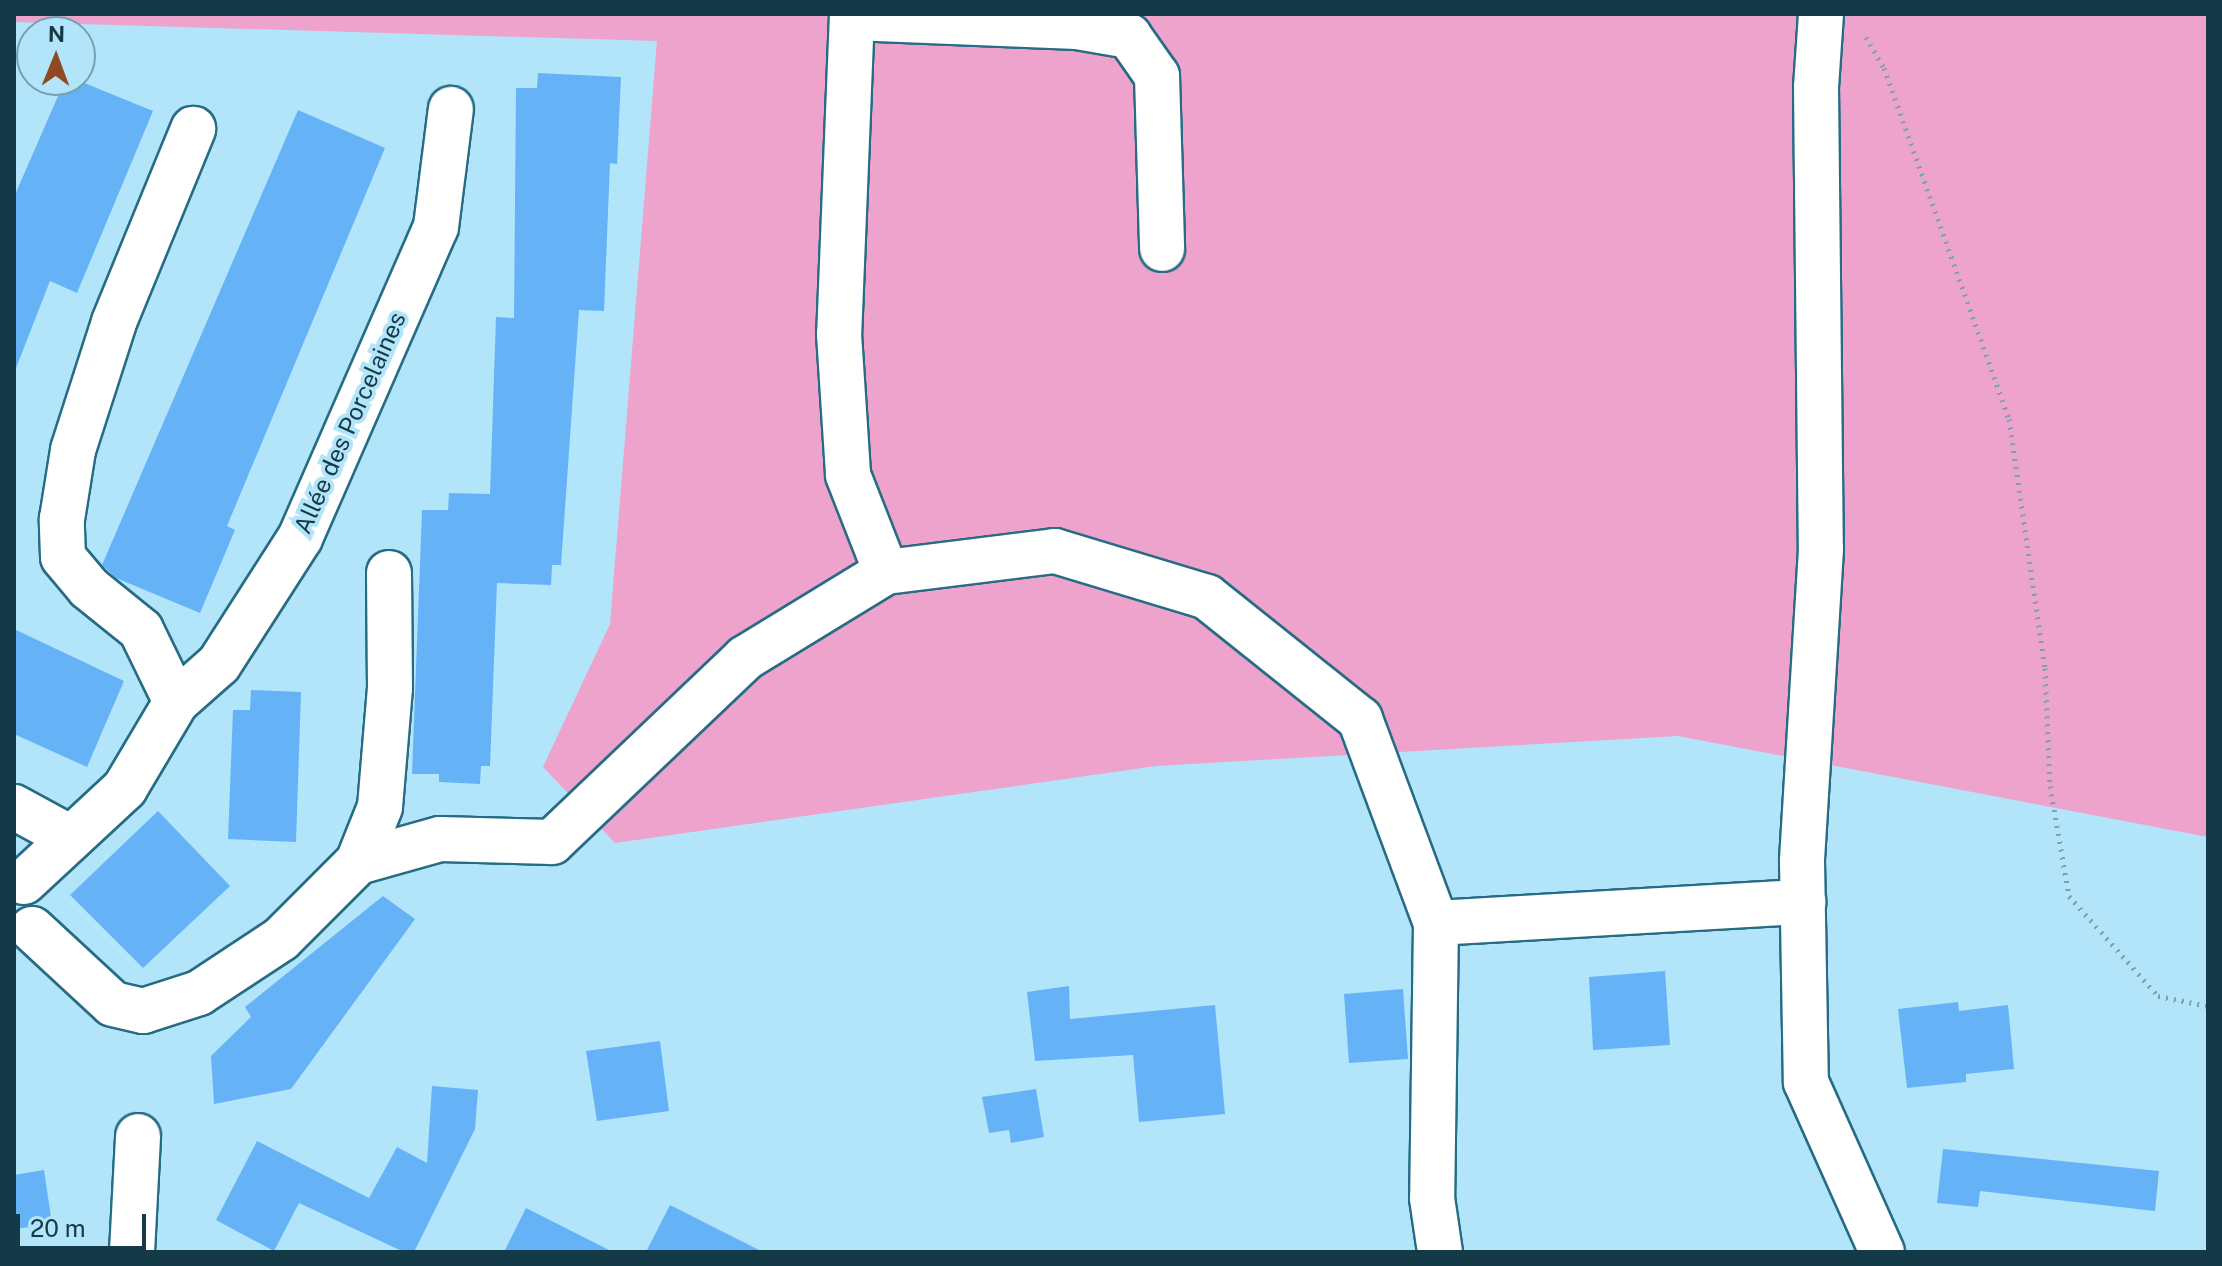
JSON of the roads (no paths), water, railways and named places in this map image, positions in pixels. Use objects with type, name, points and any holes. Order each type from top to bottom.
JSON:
[{"type":"street","points":[[886,572],[848,475],[839,334],[852,16],[1077,27],[1129,36],[1157,76],[1162,249]]},
{"type":"street","points":[[1841,21],[1816,87],[1821,549],[1803,902],[1806,1082],[1882,1252]]},
{"type":"street","name":"Allée des Porcelaines","points":[[19,879],[71,838],[125,788],[176,702],[219,664],[300,538],[436,227],[451,109]]},
{"type":"street","points":[[176,702],[141,630],[89,588],[63,557],[62,519],[73,450],[114,322],[193,129]]},
{"type":"street","points":[[358,862],[440,839],[552,842],[745,658],[886,572],[1055,551],[1207,597],[1360,719],[1436,923],[1432,1198],[1440,1252]]},
{"type":"street","points":[[19,879],[39,909],[23,934],[113,1004],[143,1011],[199,993],[281,939],[358,862],[380,807],[390,688],[389,573]]},
{"type":"street","points":[[14,807],[71,838]]},
{"type":"street","points":[[1436,923],[1803,902]]},
{"type":"street","points":[[132,1252],[138,1136]]}]
